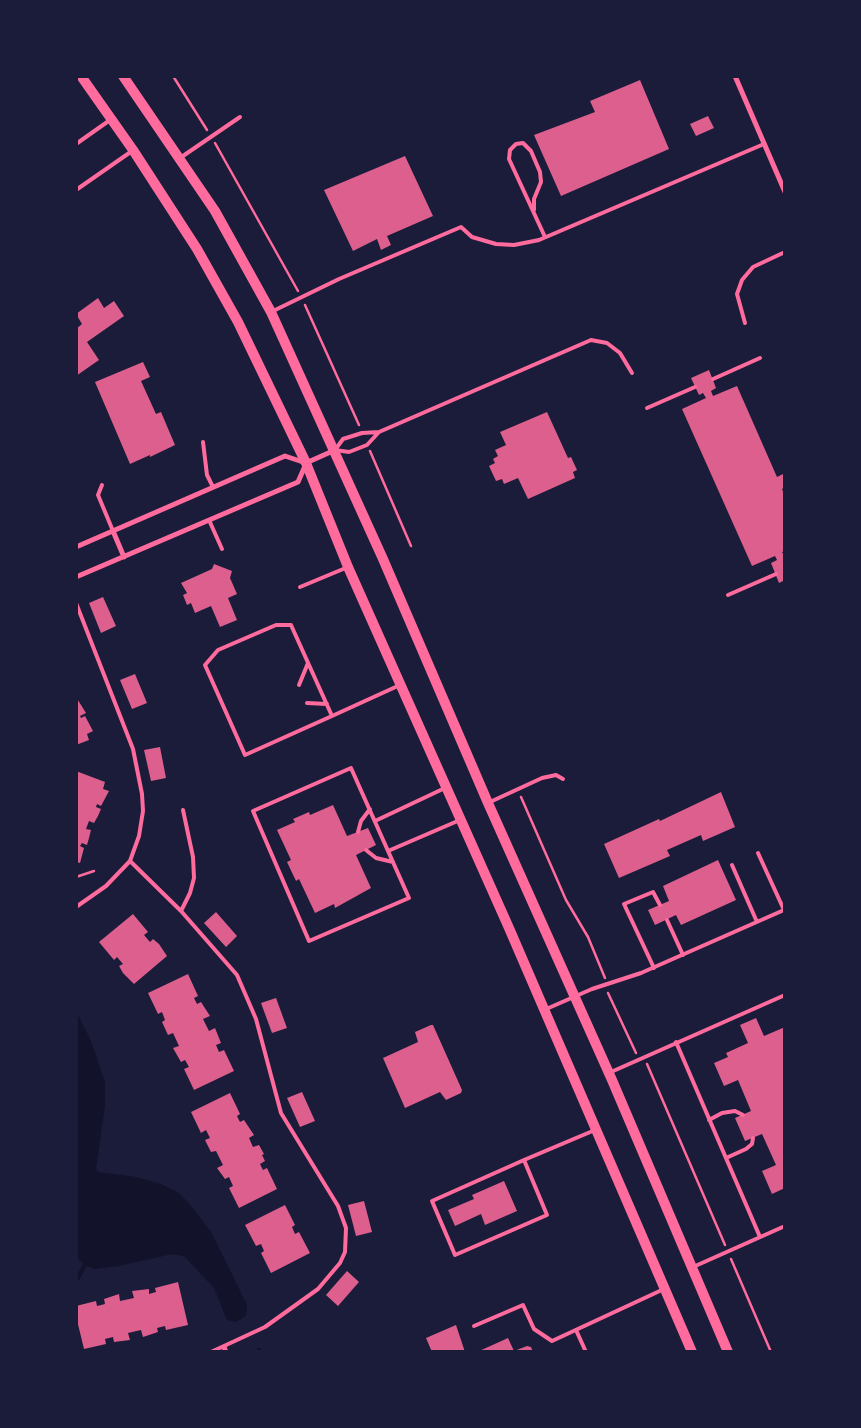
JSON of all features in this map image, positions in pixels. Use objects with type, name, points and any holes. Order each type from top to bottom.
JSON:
[{"type":"main road","points":[[81,76],[184,226],[238,322],[306,463],[348,567],[447,787],[692,1352]]},
{"type":"main road","points":[[123,76],[215,211],[271,312],[335,450],[488,803],[609,1072],[728,1352]]},
{"type":"street","points":[[735,76],[785,192]]},
{"type":"street","points":[[76,547],[285,456],[306,463],[335,450]]},
{"type":"street","points":[[76,577],[298,482],[306,463]]},
{"type":"street","points":[[113,531],[124,557]]},
{"type":"lane","points":[[180,158],[240,118]]},
{"type":"lane","points":[[76,144],[112,119]]},
{"type":"lane","points":[[534,210],[534,199],[541,182],[540,172],[531,151],[523,143],[516,144],[510,150],[509,159],[545,237]]},
{"type":"lane","points":[[271,312],[339,279],[461,227],[472,236],[496,244],[514,245],[545,237],[764,144]]},
{"type":"lane","points":[[76,190],[133,150]]},
{"type":"lane","points":[[745,324],[737,294],[742,280],[753,267],[785,252]]},
{"type":"lane","points":[[379,432],[367,445],[349,452],[335,450],[343,439],[362,432],[379,432],[591,340],[607,343],[620,353],[632,373]]},
{"type":"lane","points":[[712,379],[760,358]]},
{"type":"lane","points":[[647,408],[695,387]]},
{"type":"lane","points":[[203,442],[208,475],[213,488]]},
{"type":"lane","points":[[102,485],[98,495],[113,531]]},
{"type":"lane","points":[[209,520],[222,549]]},
{"type":"lane","points":[[300,587],[348,567]]},
{"type":"lane","points":[[728,596],[776,574]]},
{"type":"lane","points":[[76,603],[122,717],[139,774],[143,811],[139,836],[130,861],[106,886],[76,907]]},
{"type":"lane","points":[[332,716],[291,625],[276,624],[218,650],[205,665],[245,755],[332,716],[400,685]]},
{"type":"lane","points":[[299,685],[308,663]]},
{"type":"lane","points":[[307,703],[326,704]]},
{"type":"lane","points":[[351,768],[370,809],[409,898],[309,941],[253,811],[351,768]]},
{"type":"lane","points":[[488,803],[542,778],[556,775],[563,779]]},
{"type":"lane","points":[[375,821],[447,787]]},
{"type":"lane","points":[[358,832],[361,821],[370,809]]},
{"type":"lane","points":[[181,911],[190,893],[194,878],[193,857],[183,810]]},
{"type":"lane","points":[[388,851],[460,820]]},
{"type":"lane","points":[[366,850],[376,858],[393,862]]},
{"type":"lane","points":[[544,1010],[574,996],[654,968],[784,910],[758,853]]},
{"type":"lane","points":[[130,861],[181,911],[227,962],[244,988],[256,1019],[281,1113],[338,1206],[346,1228],[345,1252],[340,1263],[318,1288],[265,1327],[225,1349],[212,1352]]},
{"type":"lane","points":[[732,865],[757,922]]},
{"type":"lane","points":[[654,968],[624,904],[653,892],[660,905]]},
{"type":"lane","points":[[666,920],[683,955]]},
{"type":"lane","points":[[609,1072],[785,995]]},
{"type":"lane","points":[[676,1042],[760,1237]]},
{"type":"lane","points":[[709,1120],[722,1113],[735,1111],[743,1115]]},
{"type":"lane","points":[[524,1160],[548,1214],[455,1255],[432,1201],[524,1160],[595,1130]]},
{"type":"lane","points":[[726,1158],[746,1149],[752,1144],[753,1138]]},
{"type":"lane","points":[[692,1267],[785,1226]]},
{"type":"lane","points":[[474,1326],[522,1305],[534,1330],[552,1341],[664,1288]]},
{"type":"lane","points":[[576,1330],[586,1352]]},
{"type":"path","points":[[517,789],[566,900],[588,937],[605,979]]},
{"type":"path","points":[[76,877],[94,870]]},
{"type":"path","points":[[608,994],[633,1050]]},
{"type":"path","points":[[648,1065],[724,1242]]},
{"type":"path","points":[[732,1261],[770,1352]]},
{"type":"shaded area","points":[[76,1011],[91,1041],[105,1082],[105,1105],[96,1169],[98,1172],[136,1177],[161,1184],[179,1193],[192,1207],[211,1232],[247,1305],[246,1316],[236,1322],[227,1320],[214,1288],[184,1256],[172,1254],[119,1266],[94,1269],[85,1265],[76,1257]]},
{"type":"building","points":[[640,80],[669,149],[561,196],[534,135],[595,112],[590,101]]},
{"type":"building","points":[[708,116],[714,128],[696,136],[690,124]]},
{"type":"building","points":[[405,156],[433,216],[387,236],[391,245],[381,250],[377,239],[353,251],[324,190]]},
{"type":"building","points":[[98,298],[104,308],[114,301],[124,316],[87,342],[99,360],[76,376],[76,329],[82,324],[76,314]]},
{"type":"building","points":[[143,362],[150,377],[141,381],[156,414],[161,412],[175,445],[130,464],[95,382]]},
{"type":"building","points":[[709,370],[716,388],[711,391],[713,396],[737,386],[777,477],[783,474],[785,477],[785,487],[782,489],[785,496],[785,551],[782,552],[785,557],[785,580],[779,583],[771,563],[777,560],[775,556],[752,566],[682,409],[706,398],[703,393],[699,395],[691,378]]},
{"type":"building","points":[[547,412],[568,458],[571,457],[577,470],[573,472],[575,478],[528,499],[518,478],[504,484],[502,479],[496,481],[489,466],[495,463],[493,459],[498,456],[495,450],[506,445],[500,432]]},
{"type":"building","points":[[214,564],[232,571],[230,578],[237,594],[228,598],[237,620],[220,627],[211,606],[195,613],[191,603],[187,605],[183,595],[187,593],[181,583],[212,569]]},
{"type":"building","points":[[103,597],[116,626],[101,633],[89,603]]},
{"type":"building","points":[[135,674],[147,703],[132,709],[120,680]]},
{"type":"building","points":[[76,697],[86,713],[80,716],[81,718],[85,716],[93,731],[87,734],[89,740],[76,745]]},
{"type":"building","points":[[160,747],[166,778],[151,781],[144,750]]},
{"type":"building","points":[[76,771],[105,782],[103,789],[109,791],[101,806],[97,804],[96,807],[101,809],[94,823],[89,821],[86,829],[91,830],[87,845],[82,843],[80,846],[84,848],[80,863],[76,862]]},
{"type":"building","points":[[721,792],[735,827],[703,841],[701,835],[667,850],[670,856],[619,878],[604,844],[659,819],[660,821]]},
{"type":"building","points":[[333,805],[347,836],[368,828],[376,845],[356,855],[371,888],[335,908],[334,904],[315,913],[299,879],[296,881],[287,862],[291,860],[277,830],[295,822],[293,819],[309,812],[310,815]]},
{"type":"building","points":[[718,860],[736,900],[681,925],[676,915],[655,925],[648,910],[669,901],[663,886]]},
{"type":"building","points":[[216,912],[237,936],[226,947],[204,923]]},
{"type":"building","points":[[133,914],[148,932],[144,935],[150,942],[153,939],[159,944],[167,956],[134,984],[119,966],[123,964],[117,957],[114,960],[99,942]]},
{"type":"building","points":[[188,974],[198,996],[194,998],[197,1004],[201,1002],[210,1016],[203,1019],[209,1031],[215,1028],[221,1043],[216,1045],[219,1052],[224,1050],[234,1071],[194,1090],[184,1069],[189,1067],[185,1060],[181,1062],[173,1048],[179,1046],[173,1033],[168,1035],[162,1022],[165,1020],[162,1012],[158,1014],[148,993]]},
{"type":"building","points":[[276,998],[287,1028],[272,1033],[261,1003]]},
{"type":"building","points":[[756,1018],[764,1036],[785,1027],[785,1188],[772,1194],[762,1171],[776,1165],[762,1134],[745,1141],[735,1118],[751,1111],[738,1080],[724,1086],[714,1063],[728,1057],[726,1053],[748,1043],[740,1025]]},
{"type":"building","points":[[433,1025],[462,1090],[461,1093],[446,1100],[440,1092],[405,1108],[383,1058],[418,1042],[415,1032]]},
{"type":"building","points":[[302,1092],[315,1121],[300,1127],[287,1098]]},
{"type":"building","points":[[230,1093],[240,1114],[237,1116],[240,1122],[244,1120],[254,1135],[249,1138],[253,1147],[259,1145],[264,1154],[262,1155],[265,1161],[260,1164],[263,1170],[267,1168],[277,1189],[239,1208],[229,1188],[233,1186],[229,1177],[225,1179],[217,1168],[223,1165],[216,1151],[211,1152],[205,1140],[210,1138],[206,1130],[201,1133],[191,1112]]},
{"type":"building","points":[[504,1181],[517,1211],[485,1225],[481,1214],[455,1226],[448,1210],[474,1199],[472,1195]]},
{"type":"building","points":[[364,1201],[372,1232],[356,1236],[348,1205]]},
{"type":"building","points":[[285,1205],[295,1225],[292,1227],[295,1234],[299,1232],[310,1253],[271,1273],[261,1253],[264,1251],[261,1244],[256,1246],[245,1225]]},
{"type":"building","points":[[347,1271],[359,1282],[338,1306],[326,1295]]},
{"type":"building","points":[[178,1282],[188,1325],[166,1330],[165,1326],[157,1328],[158,1332],[143,1337],[141,1330],[128,1333],[130,1340],[114,1342],[113,1337],[105,1339],[106,1344],[84,1349],[76,1316],[76,1306],[96,1301],[97,1306],[105,1304],[104,1299],[119,1294],[120,1301],[134,1298],[132,1291],[149,1289],[149,1294],[156,1292],[155,1288]]},
{"type":"building","points":[[456,1325],[465,1352],[432,1352],[426,1338]]},
{"type":"building","points":[[508,1338],[514,1351],[527,1346],[531,1347],[533,1352],[477,1352]]},
{"type":"waterway","points":[[76,1281],[85,1265]]}]
